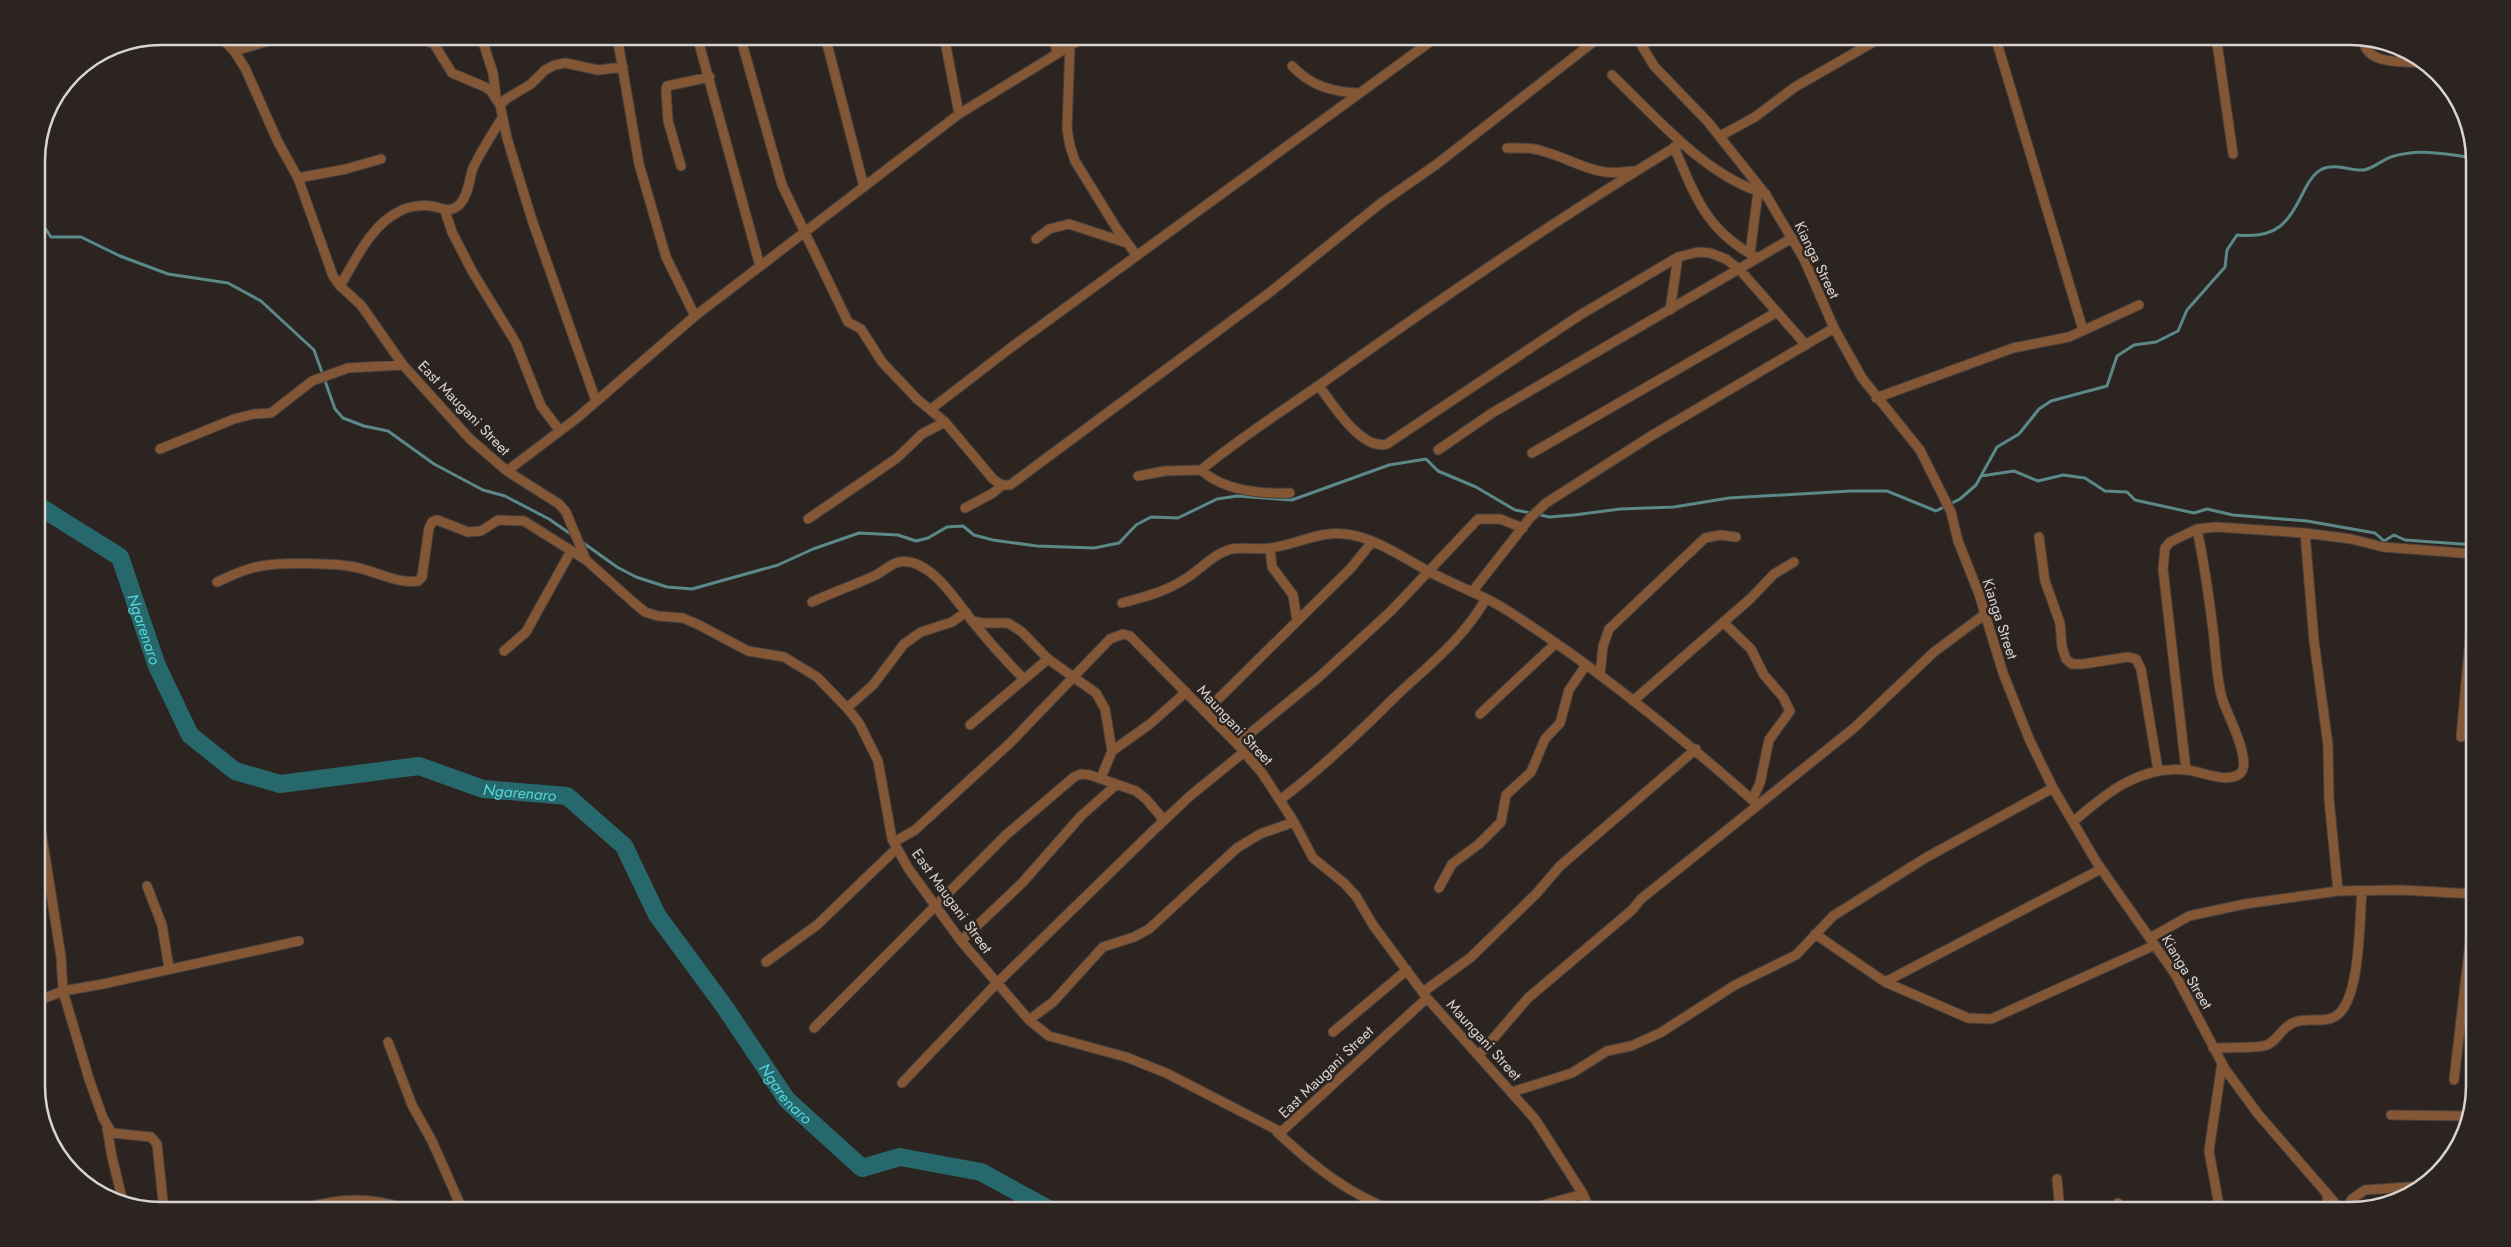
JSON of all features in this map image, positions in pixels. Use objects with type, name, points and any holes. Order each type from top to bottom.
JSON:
[{"type":"street","name":"East Maugani Street","points":[[228,45],[244,68],[278,142],[298,178],[333,276],[340,286],[361,305],[403,365],[451,420],[488,457],[559,504],[566,512],[586,560],[645,612],[658,616],[683,618],[748,651],[784,657],[817,676],[859,723],[878,761],[896,845],[908,868],[962,940],[1039,1030],[1056,1038],[1126,1057],[1166,1073],[1248,1113],[1277,1132],[1285,1130],[1425,995],[1470,958],[1536,894],[1560,866],[1696,749]]},
{"type":"street","points":[[234,51],[255,45]]},
{"type":"street","points":[[435,45],[452,73],[458,78],[485,87],[498,102]]},
{"type":"street","points":[[485,45],[493,73],[502,118],[532,220],[596,402]]},
{"type":"street","points":[[619,45],[639,164],[666,257],[695,316]]},
{"type":"street","points":[[701,45],[760,266]]},
{"type":"street","points":[[743,45],[782,185],[848,322],[861,330],[882,362],[917,399],[945,422],[993,478],[1002,485],[1010,485],[1017,481],[1217,332],[1381,203],[1437,164],[1589,45]]},
{"type":"street","points":[[827,45],[864,187]]},
{"type":"street","points":[[946,45],[959,114]]},
{"type":"street","points":[[1055,45],[1057,53]]},
{"type":"street","points":[[507,471],[596,402],[695,316],[805,230],[959,114],[1070,45]]},
{"type":"street","points":[[1070,45],[1067,129],[1070,146],[1075,161],[1137,256]]},
{"type":"street","points":[[931,409],[1013,346],[1426,45]]},
{"type":"street","name":"Kianga Street","points":[[1641,45],[1654,66],[1684,94],[1720,136],[1762,193],[1792,238],[1834,328],[1876,398],[1920,450],[1951,512],[1958,541],[1985,614],[2003,673],[2030,741],[2053,788],[2101,869],[2175,974],[2222,1063],[2258,1114],[2335,1202]]},
{"type":"street","points":[[1720,136],[1755,117],[1795,87],[1868,45]]},
{"type":"street","points":[[1998,45],[2083,330]]},
{"type":"street","points":[[2217,45],[2232,154]]},
{"type":"street","points":[[2364,46],[2367,54],[2374,57],[2410,62]]},
{"type":"street","points":[[498,102],[531,84],[545,70],[555,65],[565,63],[598,70],[623,67]]},
{"type":"street","points":[[1292,66],[1313,84],[1328,90],[1359,93]]},
{"type":"street","points":[[1612,75],[1678,145],[1734,182],[1762,193],[1754,256]]},
{"type":"street","points":[[680,166],[668,121],[666,88],[667,86],[710,77]]},
{"type":"street","points":[[340,286],[374,231],[387,219],[402,210],[419,206],[432,206],[445,211],[453,209],[461,203],[473,169],[502,118]]},
{"type":"street","points":[[1138,476],[1165,471],[1201,470],[1231,445],[1319,386],[1498,259],[1678,145]]},
{"type":"street","points":[[1678,145],[1711,223],[1730,242],[1754,256]]},
{"type":"street","points":[[1507,148],[1525,148],[1542,151],[1589,170],[1618,174],[1637,170]]},
{"type":"street","points":[[298,178],[346,169],[381,159]]},
{"type":"street","points":[[445,211],[452,232],[472,271],[516,343],[541,406],[560,431]]},
{"type":"street","points":[[1036,239],[1049,229],[1069,224],[1127,243]]},
{"type":"street","points":[[1438,450],[1492,413],[1740,270],[1754,256],[1792,238]]},
{"type":"street","points":[[1319,386],[1346,422],[1363,437],[1377,445],[1387,444],[1580,315],[1678,257],[1698,252],[1710,253],[1726,259],[1740,270],[1806,345]]},
{"type":"street","points":[[1670,310],[1678,257]]},
{"type":"street","points":[[1876,398],[2013,348],[2069,337],[2139,305]]},
{"type":"street","points":[[1532,453],[1777,312]]},
{"type":"street","points":[[1472,592],[1523,528],[1546,503],[1602,467],[1834,328]]},
{"type":"street","points":[[160,449],[234,420],[254,414],[271,414],[312,380],[348,368],[403,365]]},
{"type":"street","points":[[808,520],[897,458],[922,434],[945,422]]},
{"type":"street","points":[[1201,470],[1211,479],[1240,489],[1269,494],[1290,493]]},
{"type":"street","points":[[965,508],[993,493],[1002,485]]},
{"type":"street","points":[[1237,744],[1319,677],[1430,572],[1478,519],[1500,519],[1523,528]]},
{"type":"street","points":[[217,582],[261,566],[282,565],[354,567],[394,579],[409,582],[418,581],[422,577],[429,528],[432,522],[437,520],[468,532],[481,531],[498,520],[524,522],[586,560]]},
{"type":"street","points":[[2186,770],[2164,563],[2165,548],[2170,542],[2198,530],[2216,527],[2247,527],[2351,539],[2383,548],[2466,553]]},
{"type":"street","points":[[2073,822],[2100,798],[2129,780],[2158,770],[2186,770],[2210,775],[2238,776],[2242,772],[2244,764],[2243,752],[2222,697],[2208,584],[2198,530]]},
{"type":"street","points":[[2305,533],[2314,641],[2328,745],[2329,799],[2338,891]]},
{"type":"street","points":[[1122,603],[1170,588],[1196,573],[1211,559],[1232,549],[1270,548],[1331,534],[1344,534],[1372,542],[1392,550],[1430,572],[1503,608],[1556,643],[1600,674],[1696,749],[1755,803]]},
{"type":"street","points":[[1600,674],[1603,646],[1609,629],[1705,538],[1720,535],[1736,537]]},
{"type":"street","points":[[2039,537],[2045,581],[2060,623],[2062,647],[2066,659],[2072,664],[2083,664],[2128,657],[2136,659],[2141,669],[2158,770]]},
{"type":"street","points":[[1205,712],[1351,568],[1372,542]]},
{"type":"street","points":[[1270,548],[1272,566],[1293,595],[1297,621]]},
{"type":"street","points":[[504,651],[526,632],[571,551]]},
{"type":"street","points":[[812,602],[877,574],[897,562],[919,565],[939,580],[972,621],[1024,679]]},
{"type":"street","points":[[1633,701],[1774,574],[1794,562]]},
{"type":"street","points":[[1280,800],[1358,735],[1454,643],[1472,624],[1486,599]]},
{"type":"street","points":[[847,708],[873,685],[904,644],[921,632],[952,622],[966,612]]},
{"type":"street","points":[[1479,1055],[1528,998],[1632,910],[1641,899],[1755,803],[1854,728],[1934,652],[1985,614]]},
{"type":"street","points":[[972,621],[1008,623],[1022,632],[1048,659],[1101,699],[1107,716],[1112,750],[1101,778]]},
{"type":"street","points":[[1722,622],[1751,649],[1764,675],[1783,697],[1790,711],[1769,740],[1755,803]]},
{"type":"street","name":"Maungani Street","points":[[766,962],[818,925],[896,845],[967,783],[1110,640],[1123,634],[1134,640],[1237,744],[1262,773],[1294,822],[1313,858],[1344,883],[1356,896],[1373,925],[1425,995],[1535,1119],[1586,1202]]},
{"type":"street","points":[[1480,714],[1556,643]]},
{"type":"street","points":[[970,725],[1048,659]]},
{"type":"street","points":[[1439,888],[1452,864],[1479,844],[1501,822],[1506,796],[1531,772],[1545,739],[1560,723],[1569,690],[1586,664]]},
{"type":"street","points":[[2461,737],[2466,682]]},
{"type":"street","points":[[1112,750],[1150,724],[1186,692]]},
{"type":"street","points":[[902,1083],[997,983],[1164,820],[1244,752]]},
{"type":"street","points":[[814,1028],[1006,835],[1074,776],[1081,774],[1101,778],[1136,791],[1146,799],[1164,820]]},
{"type":"street","points":[[962,940],[1023,882],[1081,816],[1116,785]]},
{"type":"street","points":[[1512,1092],[1572,1073],[1607,1052],[1631,1046],[1660,1033],[1734,985],[1796,955],[1833,916],[1927,858],[2053,788]]},
{"type":"street","points":[[1029,1020],[1053,1002],[1103,947],[1134,938],[1149,929],[1237,848],[1260,834],[1294,822]]},
{"type":"street","points":[[45,859],[61,957],[63,990],[89,1080],[107,1127],[121,1195]]},
{"type":"street","points":[[1885,982],[2101,869]]},
{"type":"street","points":[[146,886],[162,925],[170,968]]},
{"type":"street","points":[[1815,934],[1885,982],[1968,1018],[1991,1019],[2153,942],[2189,916],[2245,904],[2338,891],[2401,890],[2466,894]]},
{"type":"street","points":[[2213,1048],[2262,1047],[2275,1039],[2290,1024],[2299,1020],[2324,1020],[2336,1016],[2346,1006],[2355,982],[2362,892]]},
{"type":"street","points":[[45,997],[63,990],[103,984],[299,941]]},
{"type":"street","points":[[1333,1032],[1407,970]]},
{"type":"street","points":[[2454,1080],[2466,977]]},
{"type":"street","points":[[388,1042],[399,1076],[459,1202]]},
{"type":"street","points":[[2218,1202],[2209,1151],[2222,1063]]},
{"type":"street","points":[[2391,1115],[2462,1116]]},
{"type":"street","points":[[107,1127],[112,1133],[121,1135],[140,1134],[151,1136],[157,1144],[163,1202]]},
{"type":"street","points":[[1277,1132],[1326,1174],[1357,1195],[1374,1202]]},
{"type":"street","points":[[2057,1179],[2059,1202]]},
{"type":"street","points":[[2350,1202],[2366,1190],[2407,1187]]},
{"type":"street","points":[[1554,1202],[1583,1194]]},
{"type":"street","points":[[2327,1194],[2327,1202]]},
{"type":"street","points":[[333,1202],[347,1199],[379,1202]]},
{"type":"waterway","points":[[1537,514],[1549,517],[1620,509],[1674,507],[1729,498],[1851,491],[1887,491],[1936,511],[1960,499],[1976,485],[1997,447],[2019,434],[2039,409],[2051,401],[2107,386],[2117,356],[2134,345],[2156,342],[2178,331],[2187,310],[2225,267],[2227,250],[2237,235],[2251,236],[2263,234],[2280,226],[2287,220],[2310,180],[2319,171],[2328,167],[2364,170],[2401,154],[2422,152],[2466,157]]},
{"type":"waterway","points":[[45,228],[51,237],[81,237],[120,256],[168,274],[228,283],[261,301],[314,350],[335,409],[343,418],[364,426],[388,431],[434,464],[483,490],[505,496],[549,519],[572,535]]},
{"type":"waterway","points":[[582,542],[617,567],[636,577],[667,587],[692,589],[778,565],[813,549],[859,533],[898,535],[916,541],[928,538],[947,527],[963,526],[974,535],[993,540],[1037,546],[1094,548],[1119,543],[1136,525],[1151,517],[1178,518],[1217,499],[1237,496],[1292,500],[1389,465],[1426,459],[1438,471],[1476,487],[1515,510],[1531,513]]},
{"type":"waterway","points":[[1981,476],[2014,471],[2038,481],[2063,475],[2085,478],[2105,491],[2127,492],[2135,500],[2194,513],[2207,509],[2233,515],[2307,521],[2375,533],[2384,541],[2394,535],[2405,540],[2466,544]]},
{"type":"waterway","name":"Ngarenaro","points":[[45,510],[120,557],[157,666],[190,735],[235,771],[280,784],[419,766],[483,789],[567,796],[624,846],[657,915],[724,1006],[787,1100],[862,1168],[900,1157],[981,1172],[1036,1202]]}]
